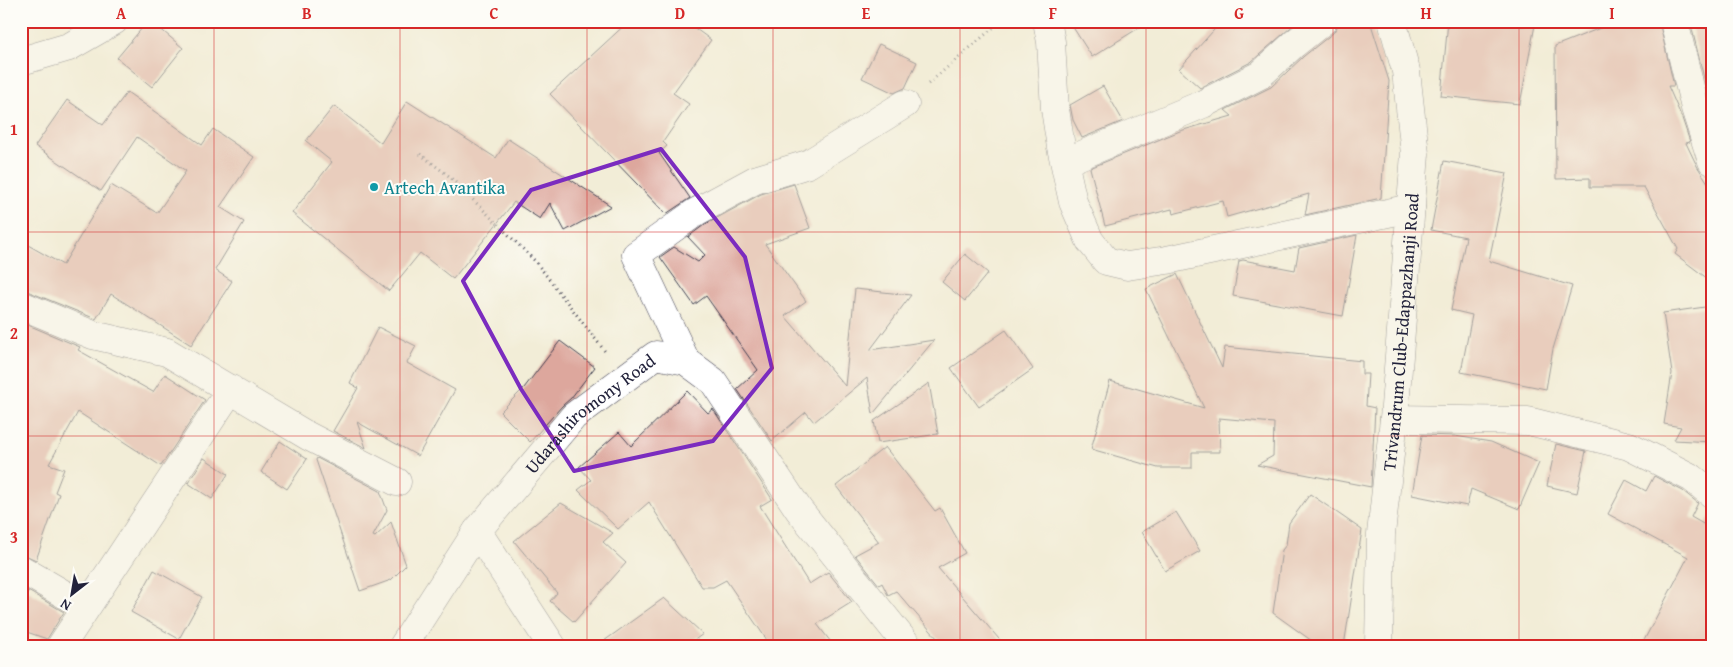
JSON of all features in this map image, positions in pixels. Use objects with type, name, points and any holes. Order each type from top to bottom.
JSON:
[{"type":"street","points":[[21,61],[69,47],[114,21]]},
{"type":"street","points":[[1047,21],[1051,42],[1055,109],[1073,202],[1090,241],[1106,261],[1126,266],[1167,260],[1411,208]]},
{"type":"street","points":[[1065,162],[1203,104],[1260,75],[1323,21]]},
{"type":"street","name":"Trivandrum Club-Edappazhanji Road","points":[[1379,646],[1382,534],[1394,419],[1415,154],[1406,71],[1392,21]]},
{"type":"street","points":[[1674,21],[1703,106],[1712,161]]},
{"type":"street","points":[[686,361],[636,255],[696,212],[756,180],[808,164],[905,104]]},
{"type":"street","points":[[21,305],[93,335],[167,352],[308,436],[397,482]]},
{"type":"street","name":"Udarashiromony Road","points":[[403,646],[477,530],[574,416],[656,355],[686,361],[713,381],[799,510],[908,646]]},
{"type":"street","points":[[61,646],[231,389]]},
{"type":"street","points":[[1394,419],[1528,421],[1630,446],[1692,478],[1712,494]]},
{"type":"street","points":[[477,530],[552,646]]},
{"type":"street","points":[[21,569],[86,607]]},
{"type":"path","points":[[905,104],[1001,21]]},
{"type":"path","points":[[420,154],[450,176],[535,261],[625,378]]},
{"type":"highlighted area","points":[[661,149],[745,257],[772,368],[713,441],[574,471],[521,389],[463,281],[531,190]]},
{"type":"building","points":[[148,21],[151,21],[183,48],[152,87],[117,58]]},
{"type":"building","points":[[629,21],[685,21],[711,40],[673,93],[689,104],[663,142],[667,146],[659,153],[690,198],[666,214],[550,94]]},
{"type":"building","points":[[1069,21],[1150,21],[1092,57]]},
{"type":"building","points":[[1222,21],[1298,21],[1251,62],[1200,88],[1179,69]]},
{"type":"building","points":[[1338,21],[1370,21],[1389,81],[1381,198],[1305,215],[1309,194],[1227,217],[1223,201],[1173,214],[1172,209],[1105,226],[1090,168],[1180,131],[1232,116],[1225,110],[1271,87],[1304,56],[1333,33]]},
{"type":"building","points":[[1448,21],[1520,21],[1520,26],[1535,25],[1520,104],[1441,96]]},
{"type":"building","points":[[1618,21],[1659,21],[1674,86],[1668,86],[1690,142],[1686,143],[1697,166],[1712,189],[1712,282],[1675,254],[1678,249],[1644,187],[1590,187],[1590,178],[1556,179],[1555,46]]},
{"type":"building","points":[[1690,21],[1712,21],[1712,87],[1706,86]]},
{"type":"building","points":[[879,44],[917,62],[905,88],[894,93],[862,78]]},
{"type":"building","points":[[1103,86],[1123,121],[1082,138],[1073,120],[1070,105]]},
{"type":"building","points":[[127,92],[202,145],[213,129],[254,157],[220,207],[244,222],[215,270],[232,281],[191,345],[111,294],[96,319],[21,290],[21,241],[63,265],[111,185],[157,213],[186,171],[137,137],[101,191],[35,146],[67,100],[103,125]]},
{"type":"building","points":[[407,101],[496,158],[508,139],[611,206],[565,231],[550,203],[540,219],[514,202],[453,279],[420,253],[389,291],[292,213],[332,162],[306,141],[334,106],[381,143]]},
{"type":"building","points":[[1444,161],[1507,173],[1489,261],[1572,286],[1553,349],[1546,389],[1461,372],[1472,315],[1451,310],[1466,237],[1431,230]]},
{"type":"building","points":[[794,184],[810,228],[765,244],[806,301],[785,316],[845,386],[855,289],[911,295],[870,350],[934,340],[873,414],[867,378],[814,422],[806,412],[772,441],[737,389],[758,370],[706,296],[694,305],[660,257],[674,247],[698,262],[705,255],[688,237],[704,225],[761,194]]},
{"type":"building","points":[[1357,235],[1343,316],[1233,296],[1239,261],[1243,260],[1295,270],[1299,248]]},
{"type":"building","points":[[965,254],[988,273],[965,301],[942,282]]},
{"type":"building","points":[[1177,274],[1222,368],[1225,347],[1362,361],[1362,374],[1368,374],[1366,406],[1375,408],[1371,487],[1257,465],[1273,456],[1274,423],[1219,418],[1220,452],[1192,452],[1192,468],[1158,468],[1091,449],[1110,381],[1204,408],[1146,289]]},
{"type":"building","points":[[1712,306],[1712,442],[1674,440],[1681,427],[1664,424],[1672,373],[1663,313]]},
{"type":"building","points":[[21,322],[80,347],[78,350],[153,392],[165,374],[205,400],[161,466],[78,412],[49,464],[64,469],[55,492],[59,494],[36,560],[21,553]]},
{"type":"building","points":[[378,327],[416,346],[407,363],[455,390],[418,456],[357,422],[366,448],[333,431],[358,388],[350,383]]},
{"type":"building","points":[[1006,330],[1033,369],[979,407],[951,368]]},
{"type":"building","points":[[560,341],[595,367],[571,398],[530,442],[500,412],[524,388]]},
{"type":"building","points":[[929,383],[938,434],[878,443],[874,421]]},
{"type":"building","points":[[687,391],[708,413],[713,409],[772,499],[760,506],[809,584],[828,572],[852,602],[817,624],[834,646],[771,646],[726,580],[713,587],[702,587],[649,502],[618,529],[578,490],[591,480],[579,467],[619,432],[631,446]]},
{"type":"building","points":[[1422,435],[1455,436],[1491,442],[1539,463],[1519,509],[1471,489],[1467,506],[1412,495]]},
{"type":"building","points":[[280,441],[307,459],[287,489],[261,472]]},
{"type":"building","points":[[1556,444],[1586,451],[1577,493],[1547,486]]},
{"type":"building","points":[[885,447],[935,511],[940,508],[965,553],[938,568],[1005,646],[944,646],[896,591],[888,595],[882,583],[879,585],[855,555],[879,542],[836,486]]},
{"type":"building","points":[[204,458],[228,474],[212,499],[188,483]]},
{"type":"building","points":[[317,458],[380,491],[387,510],[373,536],[375,537],[391,522],[406,565],[391,580],[360,591],[316,460]]},
{"type":"building","points":[[1654,476],[1683,491],[1698,503],[1691,517],[1705,525],[1712,513],[1712,646],[1641,646],[1688,557],[1608,514],[1626,480],[1646,491]]},
{"type":"building","points":[[1310,494],[1362,530],[1344,646],[1319,646],[1273,613],[1282,550],[1286,545],[1289,523]]},
{"type":"building","points":[[561,503],[613,533],[603,542],[626,563],[574,622],[550,601],[557,593],[514,541]]},
{"type":"building","points":[[1176,512],[1200,551],[1165,571],[1142,532]]},
{"type":"building","points":[[154,570],[202,597],[179,639],[131,612]]},
{"type":"building","points":[[28,591],[64,612],[47,639],[21,630],[21,609]]},
{"type":"building","points":[[664,598],[703,634],[686,646],[597,646]]},
{"type":"place","name":"Artech Avantika","points":[[374,187]]}]
